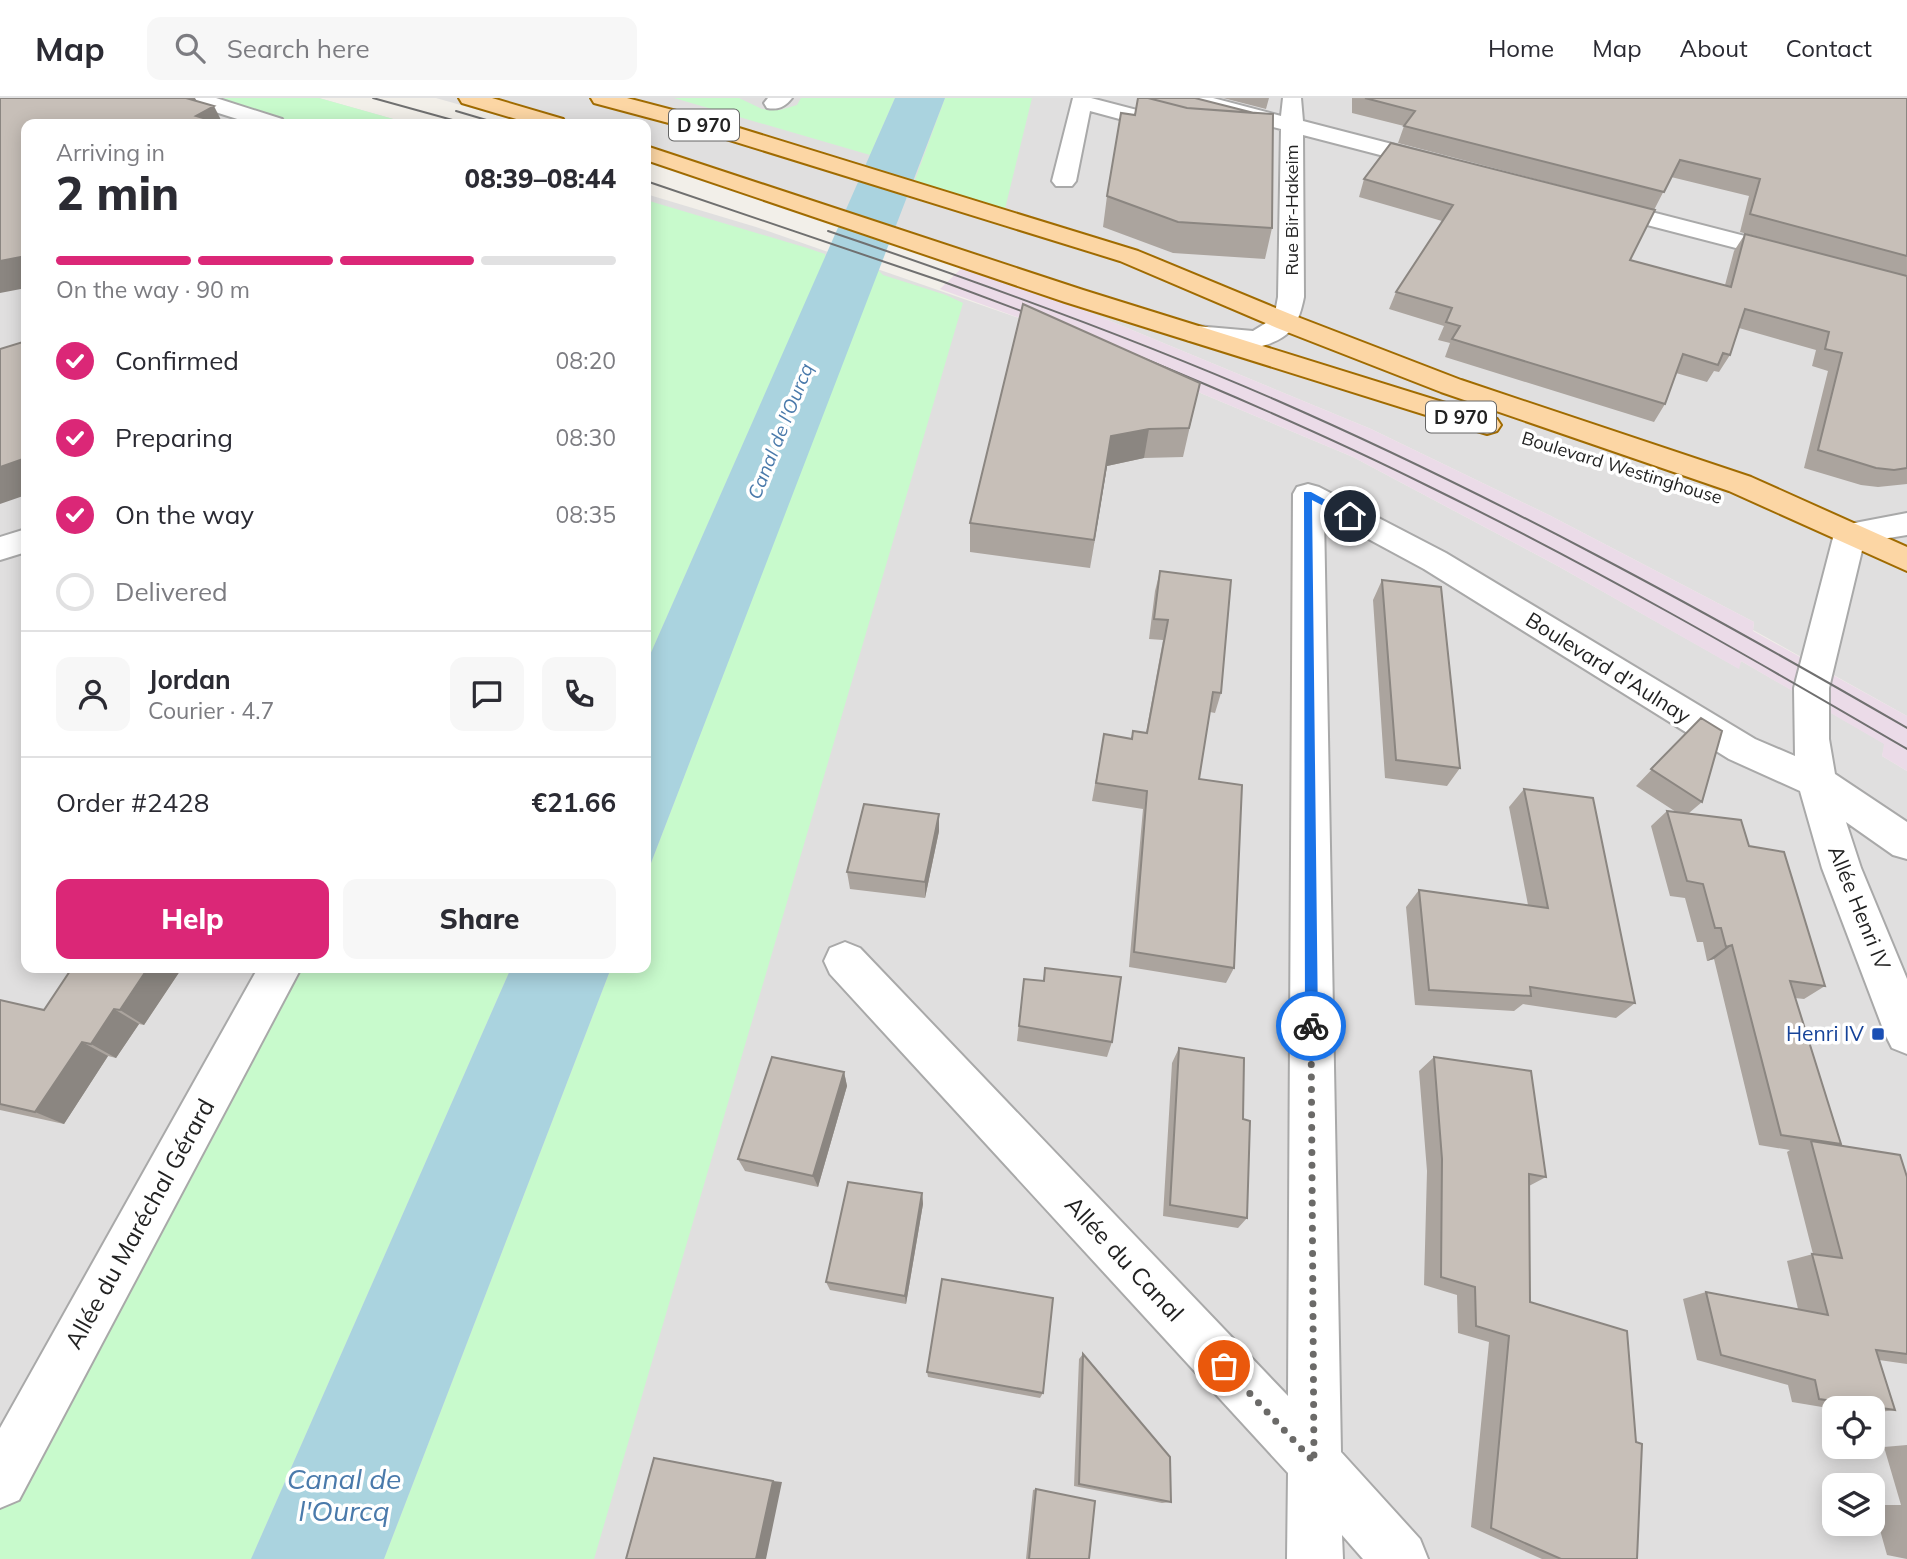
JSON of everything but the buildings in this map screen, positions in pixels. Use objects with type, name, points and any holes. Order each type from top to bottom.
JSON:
[{"type":"main road","points":[[470,98],[539,119]]},
{"type":"main road","name":"Boulevard Westinghouse","points":[[602,98],[806,156],[1129,256],[1286,322],[1451,386],[1740,484],[1907,560]]},
{"type":"main road","name":"Boulevard Westinghouse","points":[[651,155],[791,199],[1074,296],[1719,498],[1850,534],[1907,541]]},
{"type":"street","points":[[195,98],[259,119]]},
{"type":"street","points":[[1188,98],[1292,133],[1454,167]]},
{"type":"street","name":"Rue Bir-Hakeim","points":[[1286,322],[1291,297],[1292,98]]},
{"type":"street","points":[[1064,181],[1081,102],[1195,130]]},
{"type":"street","points":[[1248,135],[1292,133]]},
{"type":"street","points":[[1574,198],[1814,261]]},
{"type":"street","points":[[1196,334],[1258,339],[1286,322]]},
{"type":"street","name":"Boulevard d'Aulnay","points":[[1314,1462],[1308,494],[1435,561],[1742,749],[1815,781],[1907,843]]},
{"type":"street","points":[[1850,534],[1907,524]]},
{"type":"street","name":"Allée Henri IV","points":[[1850,534],[1811,692],[1810,736],[1815,781],[1838,863],[1872,940],[1907,1034]]},
{"type":"street","points":[[0,549],[21,542]]},
{"type":"street","name":"Allée du Canal","points":[[845,961],[1314,1462],[1400,1559]]},
{"type":"street","name":"Allée du Maréchal Gérard","points":[[0,1481],[277,973]]},
{"type":"street","points":[[1314,1462],[1315,1559]]},
{"type":"shaded area","points":[[0,98],[319,98],[393,119],[21,119],[21,973],[651,973],[651,196],[756,227],[1036,324],[1353,457],[1556,565],[1738,668],[1741,661],[1885,744],[1882,756],[1907,771],[1907,1559],[0,1559]]},
{"type":"shaded area","points":[[436,98],[1907,98],[1907,716],[1753,630],[1754,622],[1549,515],[1371,429],[1091,313],[965,265],[651,162],[651,119],[510,119]]},
{"type":"shaded area","points":[[965,265],[1091,313],[1371,429],[1549,515],[1754,622],[1753,631],[1907,716],[1907,771],[1882,756],[1884,744],[1741,661],[1739,669],[1556,565],[1353,457],[1036,324],[940,289]]},
{"type":"green space","points":[[195,98],[319,98],[393,119],[259,119]]},
{"type":"green space","points":[[674,98],[739,98],[762,109],[780,110],[797,105],[801,98],[895,98],[870,155]]},
{"type":"green space","points":[[945,98],[1032,98],[1003,217],[912,188]]},
{"type":"green space","points":[[651,201],[807,248],[825,254],[651,653]]},
{"type":"green space","points":[[878,270],[883,275],[963,303],[594,1559],[384,1559],[609,973],[651,973],[651,863]]},
{"type":"green space","points":[[277,973],[509,973],[251,1559],[0,1559],[0,1481]]},
{"type":"water","name":"Canal de l'Ourcq","points":[[895,98],[945,98],[651,863],[651,653]]},
{"type":"water","name":"Canal de l'Ourcq","points":[[509,973],[609,973],[384,1559],[251,1559]]},
{"type":"tram line","points":[[373,98],[449,119]]},
{"type":"tram line","points":[[456,111],[483,119]]},
{"type":"tram line","points":[[651,183],[944,282],[1040,318]]},
{"type":"tram line","points":[[828,231],[1109,332],[1221,376],[1357,436],[1596,555],[1907,728]]},
{"type":"tram line","points":[[1128,352],[1317,433],[1489,516],[1670,613],[1907,749]]},
{"type":"way so far","points":[[1224,1366],[1314,1462],[1311,1026]]},
{"type":"place","name":"Henri IV","points":[[1878,1034]]},
{"type":"route","points":[[1311,1026],[1308,494],[1350,516]]}]
